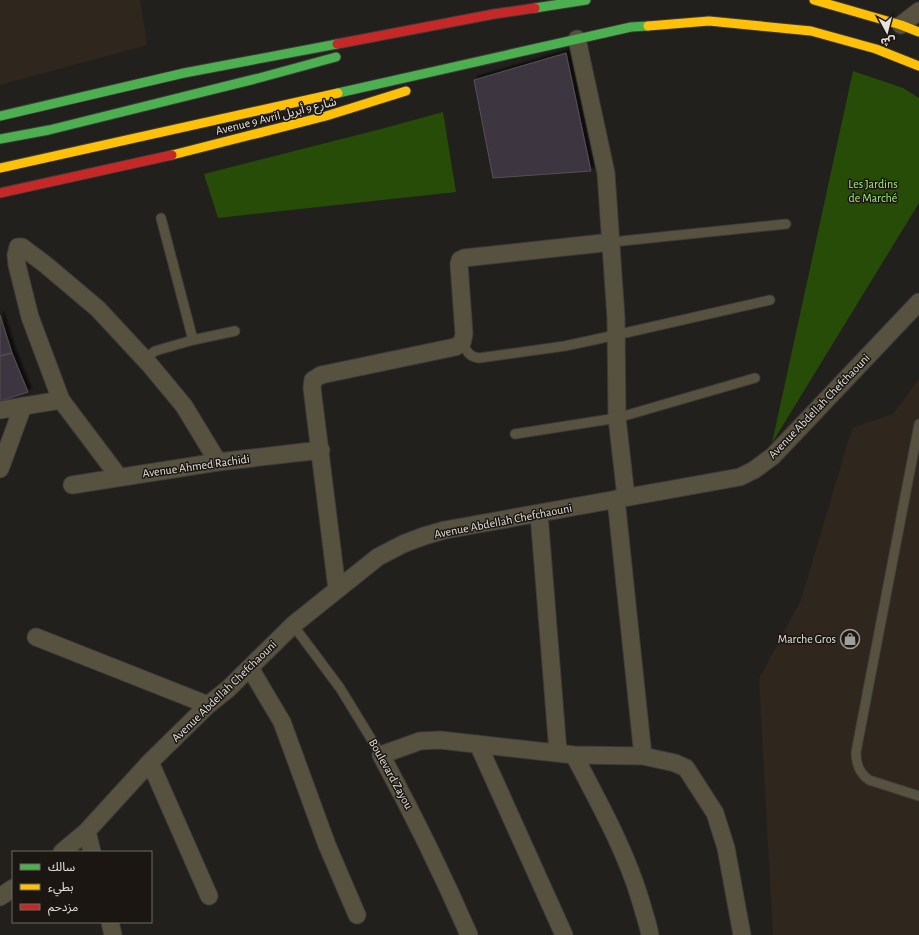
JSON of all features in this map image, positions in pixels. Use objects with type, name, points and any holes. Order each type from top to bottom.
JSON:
[{"type":"highway","points":[[0,116],[184,73],[494,14],[586,0]]},
{"type":"highway","points":[[814,0],[901,25],[919,32]]},
{"type":"highway","points":[[380,45],[494,14]]},
{"type":"highway","name":"Avenue 9 Avril شارع 9 أبريل","points":[[0,168],[632,27],[709,21],[811,31],[876,49],[919,66]]},
{"type":"highway","name":"Avenue 9 Avril شارع 9 أبريل","points":[[447,78],[553,44]]},
{"type":"highway","points":[[0,139],[56,128],[342,56]]},
{"type":"highway","name":"Avenue 9 Avril شارع 9 أبريل","points":[[0,193],[147,161],[326,116],[417,87]]},
{"type":"street","points":[[901,25],[919,11]]},
{"type":"street","points":[[577,39],[606,173],[612,242],[621,498],[643,756]]},
{"type":"street","points":[[337,589],[321,450],[312,388],[313,380],[321,375],[455,347],[462,343],[464,334],[459,264],[460,260],[464,258],[612,242]]},
{"type":"street","points":[[119,476],[61,400],[30,317],[17,265],[16,255],[18,247],[22,247],[46,265],[98,309],[145,359],[184,406],[218,462]]},
{"type":"street","name":"Avenue Abdellah Chefchaouni","points":[[63,851],[87,831],[150,762],[208,705],[228,689],[250,668],[293,625],[378,557],[403,544],[445,530],[740,477],[754,470],[773,456],[919,302]]},
{"type":"street","points":[[0,410],[61,400]]},
{"type":"street","points":[[0,469],[23,406]]},
{"type":"street","name":"Avenue Ahmed Rachidi","points":[[72,485],[119,476],[218,462],[321,450]]},
{"type":"street","points":[[539,514],[566,754],[614,833],[638,892],[650,935]]},
{"type":"street","points":[[36,637],[208,705]]},
{"type":"street","points":[[250,668],[282,722],[326,845],[356,915]]},
{"type":"street","points":[[381,755],[420,741],[440,740],[566,754],[643,756],[675,763],[686,768],[715,813],[726,848],[742,935]]},
{"type":"street","points":[[478,744],[564,935]]},
{"type":"street","name":"Boulevard Zayou","points":[[381,755],[411,811],[450,892],[468,935]]},
{"type":"street","points":[[150,762],[209,896]]},
{"type":"street","points":[[87,831],[92,851]]},
{"type":"street","points":[[110,923],[113,935]]},
{"type":"lane","points":[[160,218],[193,340]]},
{"type":"lane","points":[[612,242],[786,224]]},
{"type":"lane","points":[[462,343],[470,355],[479,358],[565,346],[770,300]]},
{"type":"lane","points":[[145,359],[155,351],[193,340],[235,331]]},
{"type":"lane","points":[[514,434],[617,418],[755,378]]},
{"type":"lane","points":[[919,424],[856,756],[858,768],[863,776],[869,780],[919,796]]},
{"type":"lane","name":"Boulevard Zayou","points":[[293,625],[340,688],[381,755]]},
{"type":"shaded area","points":[[0,0],[140,0],[147,45],[0,85]]},
{"type":"shaded area","name":"Marche Gros","points":[[919,379],[919,935],[773,935],[759,679],[801,600],[852,428],[893,414]]},
{"type":"green space","name":"Les Jardins de Marché","points":[[853,71],[903,88],[919,98],[919,203],[772,443]]},
{"type":"green space","points":[[443,112],[456,192],[218,218],[204,174]]},
{"type":"building","points":[[566,53],[591,171],[493,178],[474,80]]},
{"type":"building","points":[[0,315],[12,353],[0,356]]},
{"type":"building","points":[[12,353],[28,392],[0,401],[0,356]]},
{"type":"traffic: fast","points":[[535,8],[586,0]]},
{"type":"traffic: fast","points":[[338,93],[631,27],[648,26]]},
{"type":"traffic: fast","points":[[0,116],[184,73],[337,44]]},
{"type":"traffic: fast","points":[[0,139],[49,130],[259,78],[336,57]]},
{"type":"traffic: slow","points":[[814,0],[901,25],[919,32]]},
{"type":"traffic: slow","points":[[648,26],[709,21],[811,31],[876,49],[919,66]]},
{"type":"traffic: slow","points":[[172,155],[326,116],[406,91]]},
{"type":"traffic: slow","points":[[0,168],[338,93]]},
{"type":"traffic: jam","points":[[337,44],[494,14],[535,8]]},
{"type":"traffic: jam","points":[[0,193],[172,155]]},
{"type":"place","name":"Marche Gros","points":[[850,639]]}]
